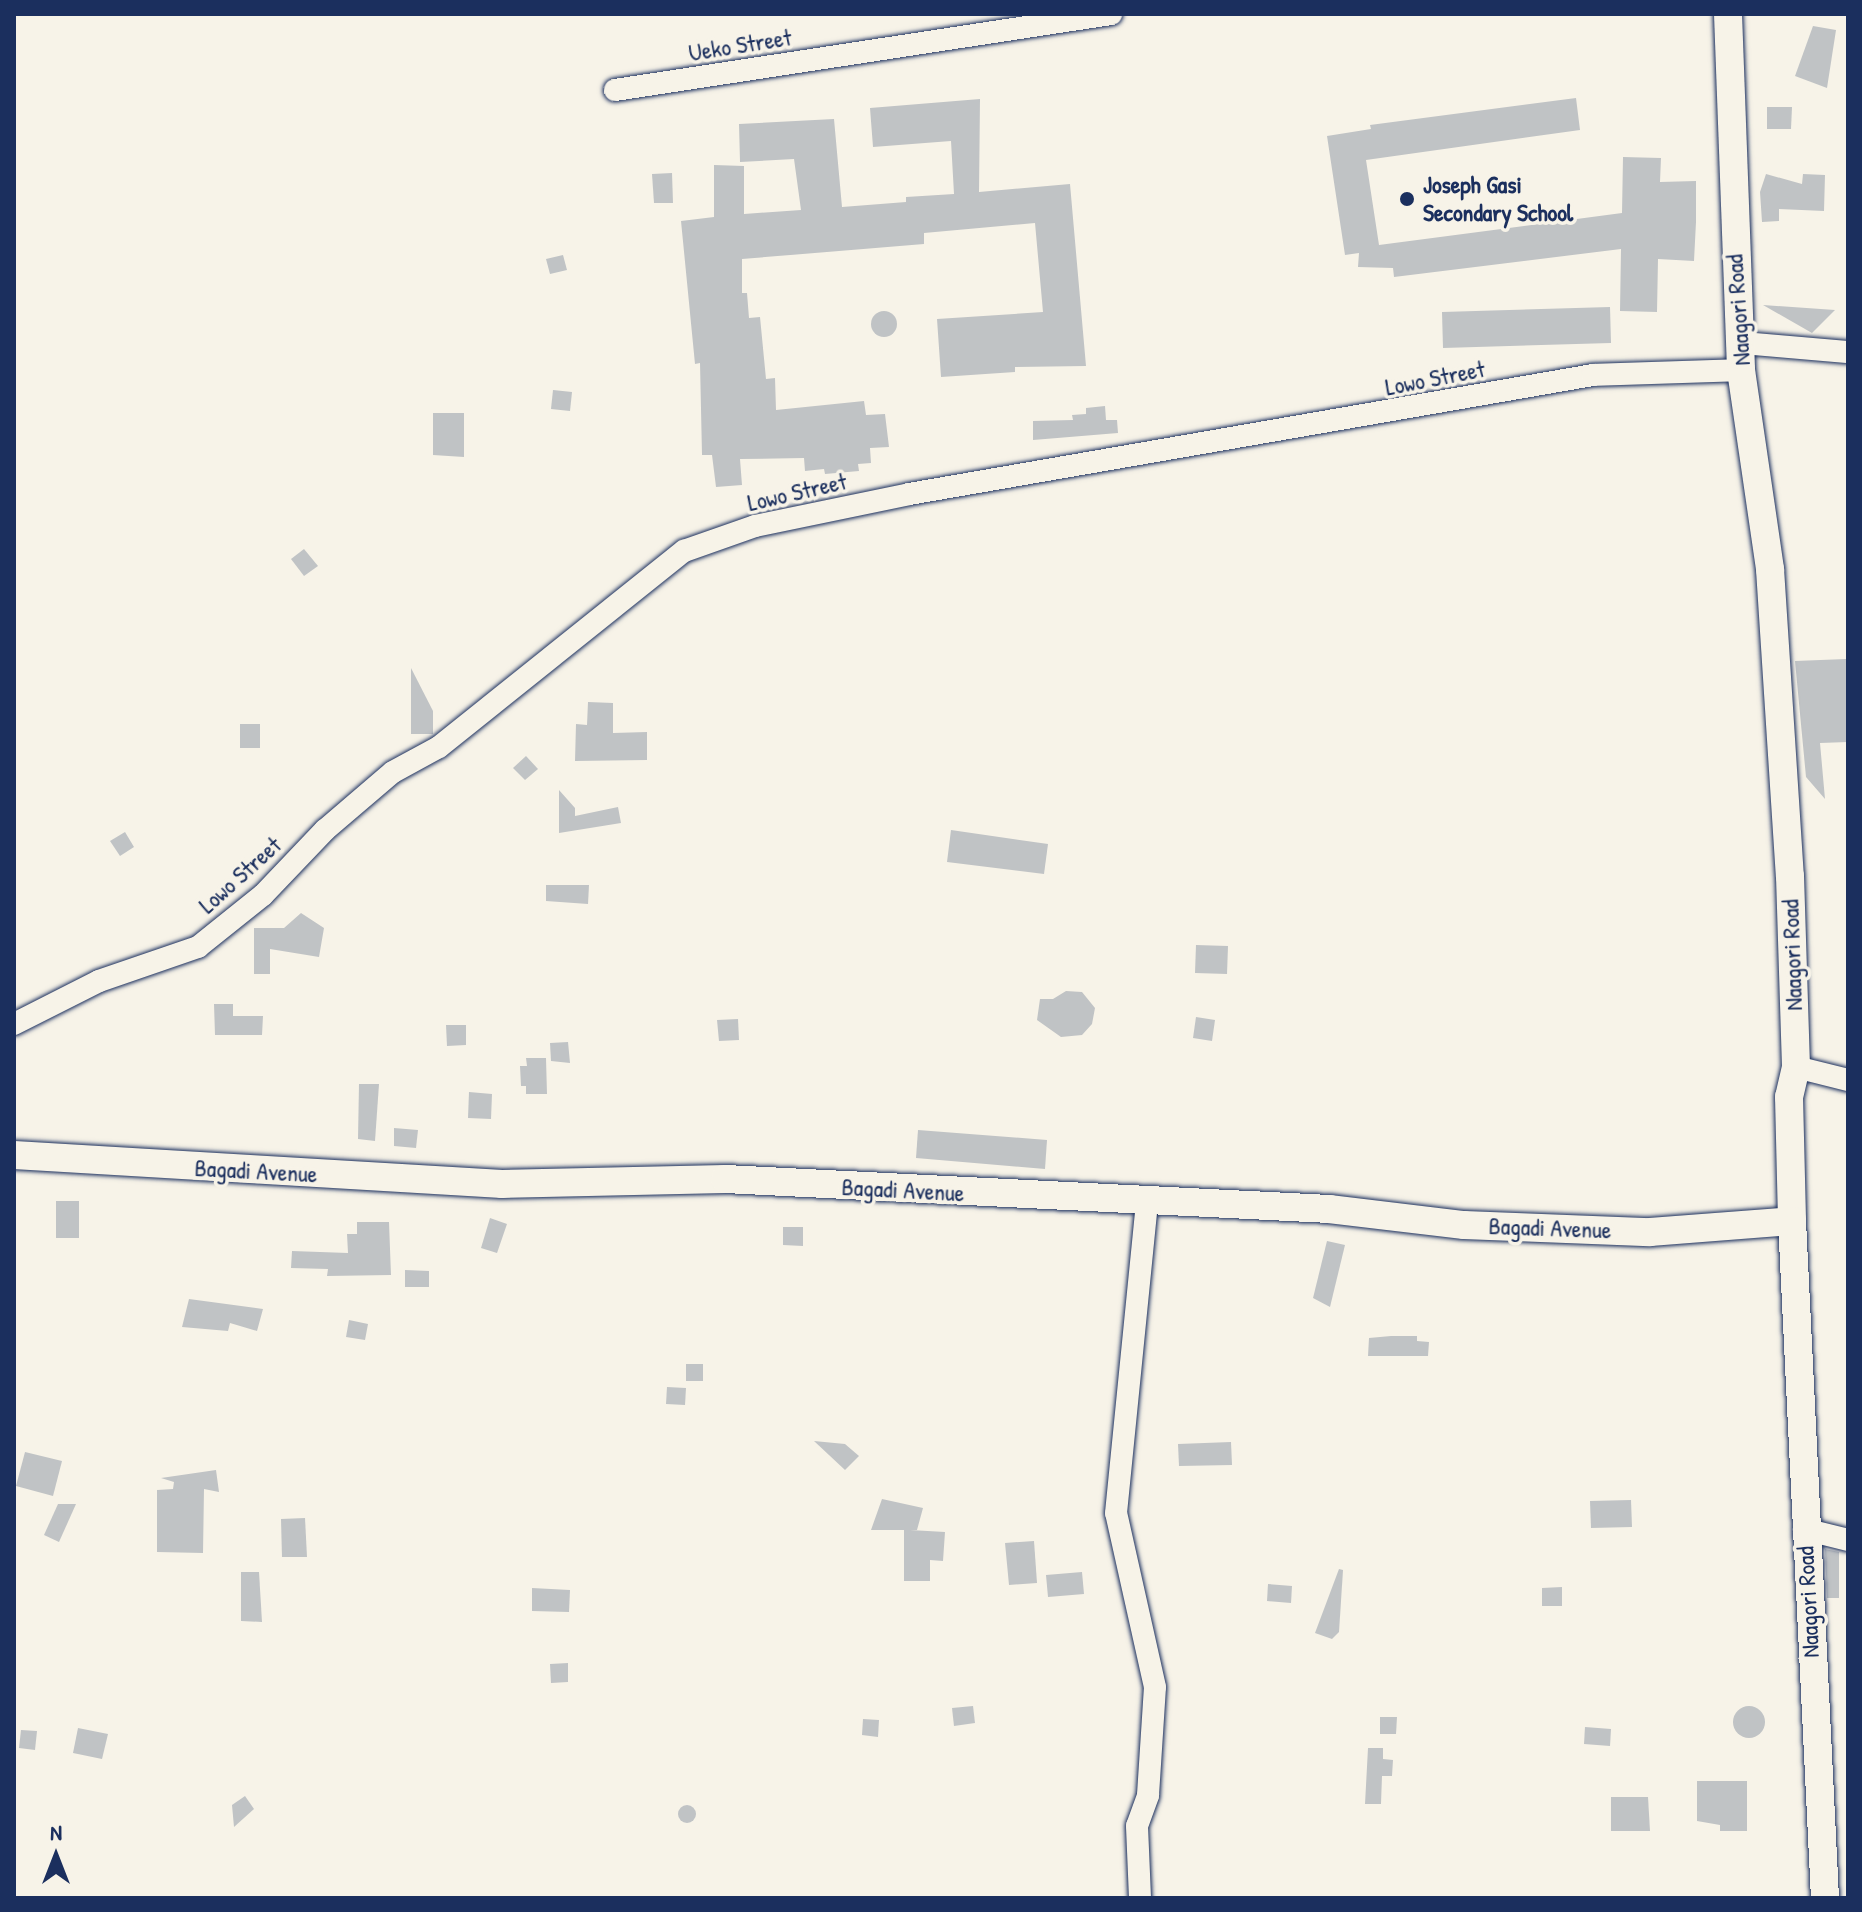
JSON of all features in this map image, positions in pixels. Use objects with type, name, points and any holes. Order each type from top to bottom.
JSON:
[{"type":"street","name":"Ueko Street","points":[[615,90],[1111,14]]},
{"type":"street","name":"Naagori Road","points":[[1728,14],[1733,235],[1741,356],[1770,569],[1796,1067],[1789,1097],[1792,1221],[1804,1529],[1825,1898]]},
{"type":"street","name":"Lowo Street","points":[[14,1024],[99,981],[198,947],[263,895],[325,830],[393,772],[439,747],[684,551],[755,526],[909,494],[1593,375],[1741,356],[1848,352]]},
{"type":"street","points":[[1796,1067],[1848,1080]]},
{"type":"street","name":"Bagadi Avenue","points":[[14,1155],[502,1184],[725,1179],[1329,1209],[1464,1225],[1650,1232],[1792,1221]]},
{"type":"street","points":[[1140,1898],[1137,1826],[1148,1795],[1155,1687],[1116,1513],[1147,1201]]},
{"type":"street","points":[[1804,1529],[1848,1540]]},
{"type":"building","points":[[1813,26],[1836,30],[1827,88],[1795,76]]},
{"type":"building","points":[[1576,98],[1580,130],[1366,160],[1379,245],[1622,213],[1623,157],[1661,158],[1660,182],[1696,181],[1696,222],[1694,261],[1658,259],[1657,312],[1620,311],[1621,249],[1394,277],[1393,268],[1358,267],[1359,253],[1345,255],[1327,136],[1371,129],[1370,125]]},
{"type":"building","points":[[980,99],[979,192],[1070,184],[1086,366],[1015,367],[1015,372],[941,377],[937,319],[1043,312],[1035,223],[924,233],[924,244],[742,259],[742,293],[747,293],[749,318],[760,317],[766,379],[775,378],[776,410],[864,401],[866,415],[885,414],[889,447],[870,448],[871,463],[858,464],[859,471],[825,474],[824,469],[805,471],[804,458],[740,459],[742,485],[716,487],[712,455],[702,455],[700,363],[695,364],[681,221],[714,217],[714,165],[744,166],[744,214],[801,210],[794,159],[740,162],[739,124],[834,119],[842,207],[906,202],[906,197],[954,194],[951,141],[873,147],[870,108]]},
{"type":"building","points":[[1767,107],[1792,107],[1791,129],[1767,129]]},
{"type":"building","points":[[672,173],[673,203],[654,203],[652,174]]},
{"type":"building","points":[[1766,174],[1802,184],[1803,174],[1825,175],[1824,211],[1779,209],[1779,221],[1762,222],[1760,192]]},
{"type":"building","points":[[563,255],[567,270],[550,274],[546,259]]},
{"type":"building","points":[[1763,305],[1835,310],[1812,333]]},
{"type":"building","points":[[1610,307],[1611,343],[1443,348],[1442,312]]},
{"type":"building","points":[[884,311],[893,315],[897,324],[893,333],[884,337],[875,333],[871,324],[875,315]]},
{"type":"building","points":[[553,390],[572,392],[570,411],[551,409]]},
{"type":"building","points":[[1105,406],[1106,420],[1117,420],[1118,433],[1033,440],[1033,421],[1073,420],[1072,415],[1086,414],[1086,408]]},
{"type":"building","points":[[433,413],[464,413],[464,457],[433,455]]},
{"type":"building","points":[[304,549],[318,566],[304,576],[291,559]]},
{"type":"building","points":[[1846,659],[1848,742],[1820,743],[1825,799],[1806,777],[1795,661]]},
{"type":"building","points":[[411,668],[433,711],[433,734],[411,734]]},
{"type":"building","points":[[588,702],[613,703],[613,733],[647,732],[647,760],[575,761],[576,724],[587,725]]},
{"type":"building","points":[[240,724],[260,724],[260,748],[240,748]]},
{"type":"building","points":[[526,756],[538,769],[525,780],[513,768]]},
{"type":"building","points":[[559,790],[575,808],[575,816],[618,807],[621,823],[559,833]]},
{"type":"building","points":[[951,830],[1048,844],[1044,874],[947,862]]},
{"type":"building","points":[[125,832],[134,847],[120,856],[110,841]]},
{"type":"building","points":[[546,885],[589,885],[588,904],[546,901]]},
{"type":"building","points":[[301,913],[324,928],[319,957],[270,949],[270,974],[254,974],[254,928],[284,928]]},
{"type":"building","points":[[1196,945],[1228,946],[1227,974],[1195,973]]},
{"type":"building","points":[[1066,991],[1082,992],[1095,1008],[1092,1024],[1082,1035],[1061,1037],[1037,1020],[1040,999],[1053,999]]},
{"type":"building","points":[[214,1004],[233,1004],[233,1016],[263,1016],[262,1035],[215,1035]]},
{"type":"building","points":[[1196,1017],[1215,1020],[1212,1041],[1193,1038]]},
{"type":"building","points":[[738,1019],[739,1040],[719,1041],[717,1020]]},
{"type":"building","points":[[446,1025],[466,1025],[466,1045],[447,1046]]},
{"type":"building","points":[[568,1042],[570,1063],[551,1061],[550,1043]]},
{"type":"building","points":[[526,1058],[546,1058],[547,1094],[526,1094],[526,1086],[521,1086],[520,1066],[527,1066]]},
{"type":"building","points":[[359,1084],[379,1084],[375,1141],[358,1139]]},
{"type":"building","points":[[469,1092],[492,1094],[491,1119],[468,1118]]},
{"type":"building","points":[[394,1128],[418,1130],[416,1148],[394,1146]]},
{"type":"building","points":[[918,1130],[1047,1140],[1045,1169],[916,1158]]},
{"type":"building","points":[[56,1201],[79,1201],[79,1238],[56,1238]]},
{"type":"building","points":[[490,1218],[507,1224],[497,1253],[481,1248]]},
{"type":"building","points":[[357,1222],[389,1222],[391,1275],[327,1276],[328,1269],[291,1268],[292,1251],[348,1253],[347,1234],[357,1234]]},
{"type":"building","points":[[783,1227],[803,1227],[803,1246],[783,1245]]},
{"type":"building","points":[[1327,1241],[1345,1245],[1330,1307],[1313,1298]]},
{"type":"building","points":[[405,1270],[429,1271],[429,1287],[405,1287]]},
{"type":"building","points":[[189,1299],[263,1309],[257,1331],[230,1323],[228,1331],[182,1327]]},
{"type":"building","points":[[349,1320],[368,1324],[365,1340],[346,1337]]},
{"type":"building","points":[[1417,1336],[1417,1341],[1429,1342],[1428,1356],[1368,1356],[1369,1338]]},
{"type":"building","points":[[686,1364],[703,1364],[703,1381],[686,1381]]},
{"type":"building","points":[[667,1387],[686,1388],[685,1405],[666,1404]]},
{"type":"building","points":[[814,1441],[845,1444],[859,1456],[845,1470]]},
{"type":"building","points":[[1231,1442],[1232,1465],[1179,1466],[1178,1444]]},
{"type":"building","points":[[25,1452],[62,1461],[53,1496],[16,1486]]},
{"type":"building","points":[[216,1470],[219,1492],[204,1489],[203,1553],[157,1552],[157,1490],[173,1489],[174,1482],[161,1478]]},
{"type":"building","points":[[882,1499],[923,1508],[917,1530],[910,1530],[945,1532],[943,1561],[930,1560],[930,1581],[904,1581],[904,1530],[871,1530]]},
{"type":"building","points":[[1631,1500],[1632,1527],[1591,1528],[1590,1501]]},
{"type":"building","points":[[58,1504],[76,1504],[59,1542],[44,1535]]},
{"type":"building","points":[[305,1518],[307,1557],[282,1557],[281,1519]]},
{"type":"building","points":[[1034,1541],[1037,1583],[1009,1585],[1005,1543]]},
{"type":"building","points":[[1825,1549],[1839,1552],[1839,1598],[1827,1598]]},
{"type":"building","points":[[1339,1569],[1343,1570],[1339,1632],[1332,1639],[1315,1633]]},
{"type":"building","points":[[241,1572],[259,1572],[262,1622],[241,1621]]},
{"type":"building","points":[[1082,1572],[1084,1594],[1048,1597],[1046,1575]]},
{"type":"building","points":[[1268,1584],[1292,1586],[1291,1603],[1267,1601]]},
{"type":"building","points":[[1562,1587],[1562,1606],[1542,1606],[1542,1588]]},
{"type":"building","points":[[532,1588],[570,1590],[569,1612],[532,1611]]},
{"type":"building","points":[[568,1663],[568,1682],[551,1683],[550,1664]]},
{"type":"building","points":[[973,1706],[975,1723],[954,1726],[952,1708]]},
{"type":"building","points":[[1749,1706],[1760,1711],[1765,1722],[1760,1733],[1749,1738],[1738,1733],[1733,1722],[1738,1711]]},
{"type":"building","points":[[1380,1717],[1397,1717],[1396,1734],[1380,1734]]},
{"type":"building","points":[[863,1719],[879,1720],[878,1737],[862,1735]]},
{"type":"building","points":[[1585,1727],[1611,1729],[1610,1746],[1584,1744]]},
{"type":"building","points":[[78,1728],[108,1734],[102,1759],[73,1753]]},
{"type":"building","points":[[21,1730],[37,1731],[35,1750],[19,1748]]},
{"type":"building","points":[[1368,1748],[1383,1748],[1383,1759],[1393,1760],[1392,1776],[1382,1776],[1381,1804],[1365,1804]]},
{"type":"building","points":[[1697,1781],[1747,1781],[1747,1831],[1720,1831],[1720,1825],[1697,1821]]},
{"type":"building","points":[[245,1796],[254,1809],[234,1827],[232,1805]]},
{"type":"building","points":[[1611,1797],[1648,1797],[1650,1831],[1611,1831]]},
{"type":"building","points":[[687,1805],[696,1814],[687,1823],[678,1814]]},
{"type":"place","name":"Joseph Gasi Secondary School","points":[[1407,199]]}]
